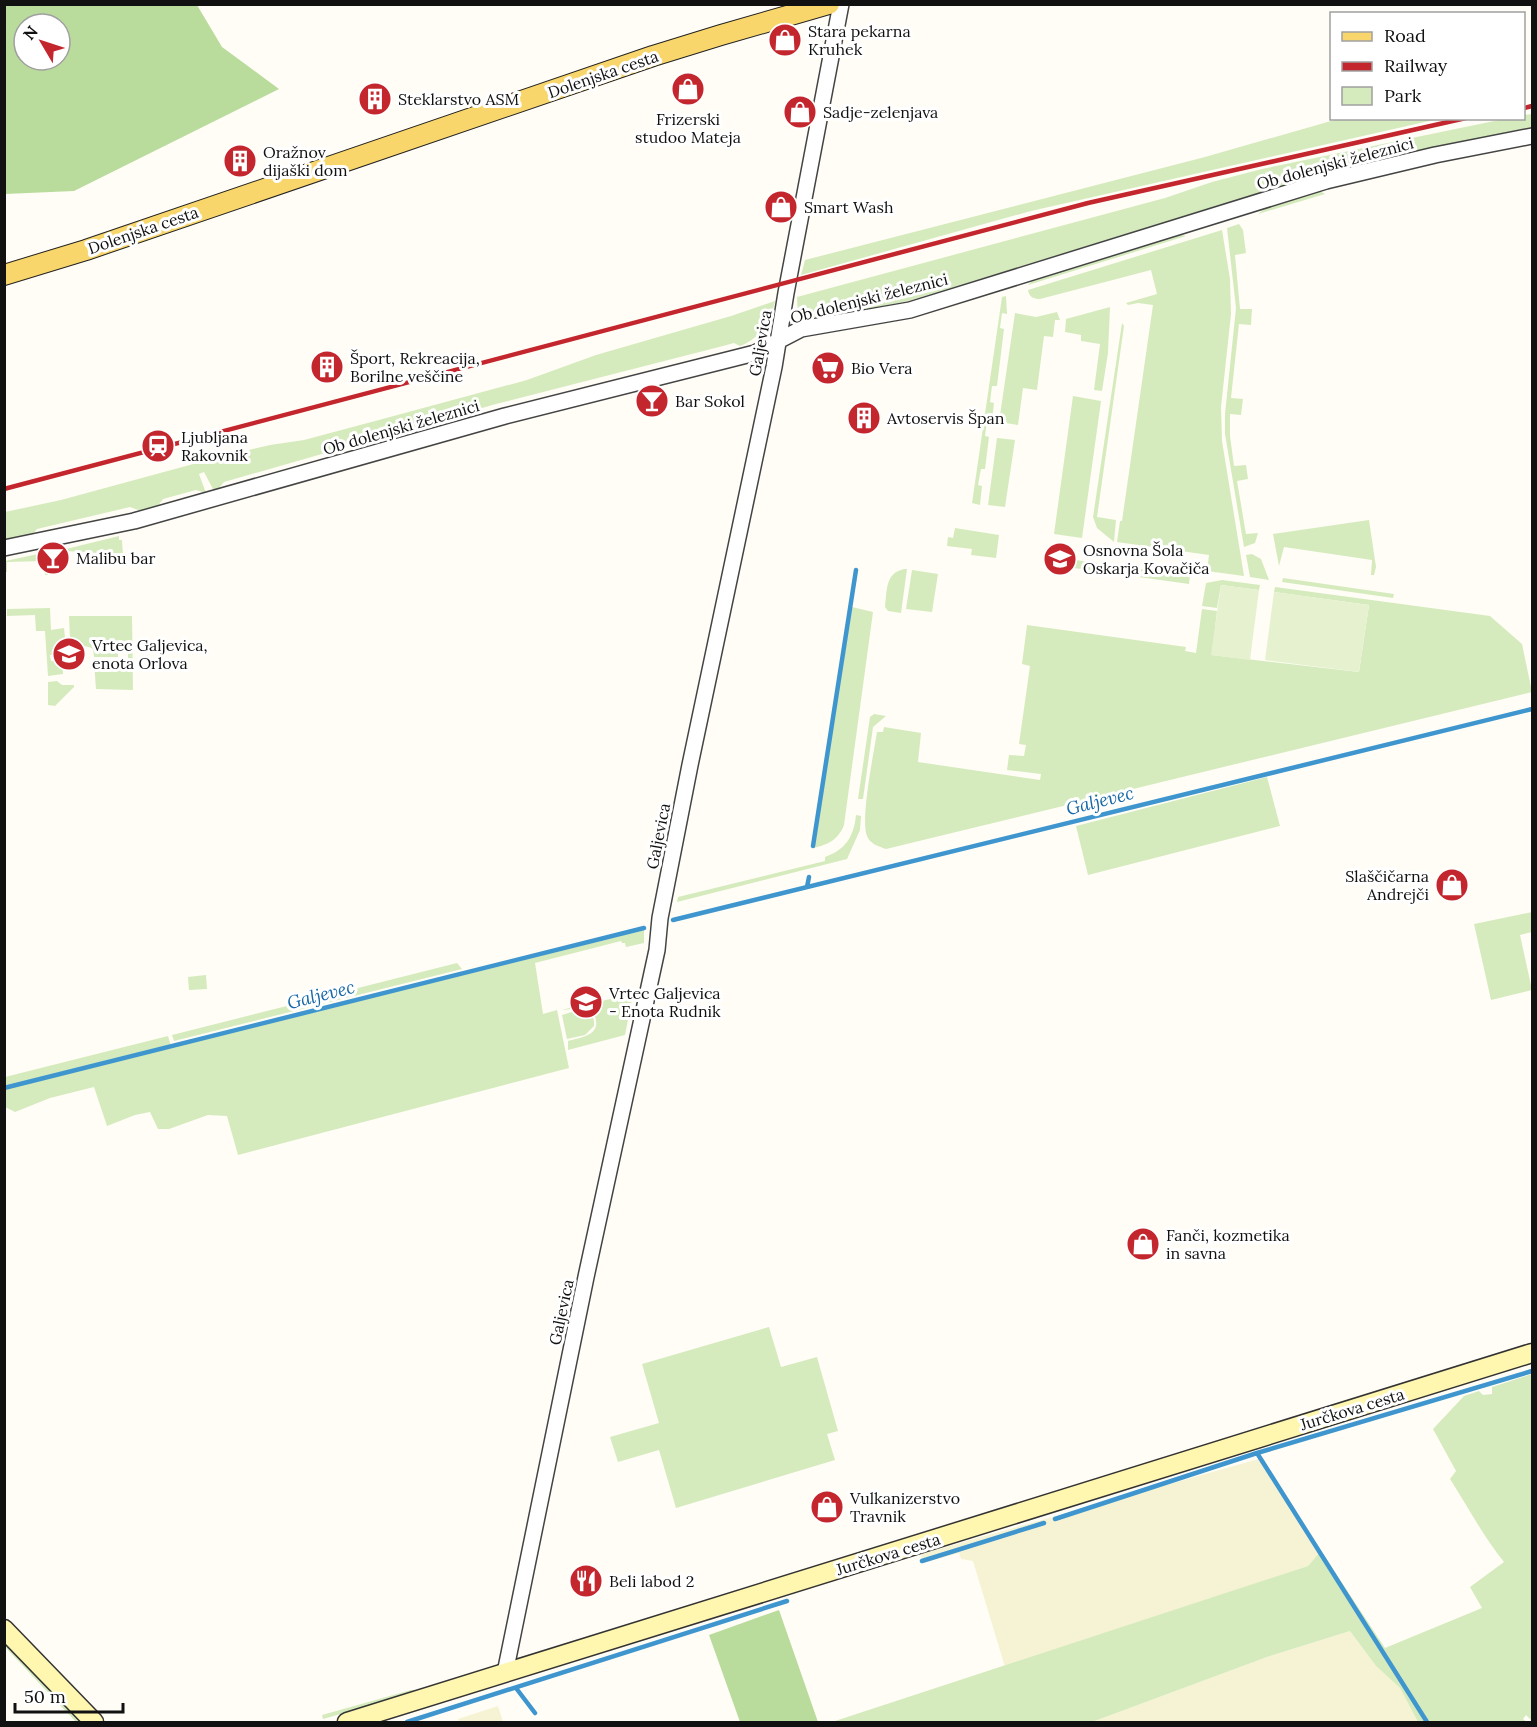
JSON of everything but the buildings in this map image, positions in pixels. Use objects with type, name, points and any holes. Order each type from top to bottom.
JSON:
[{"type":"main road","name":"Dolenjska cesta","points":[[4,275],[86,250],[665,53],[829,4]]},
{"type":"main road","name":"Jurčkova cesta","points":[[347,1722],[1533,1353]]},
{"type":"main road","points":[[4,1629],[94,1722]]},
{"type":"street","name":"Galjevica","points":[[505,1673],[586,1277],[657,950],[660,918],[690,765],[779,340],[841,4]]},
{"type":"street","name":"Ob dolenjski železnici","points":[[4,548],[135,520],[516,413],[755,352],[801,330],[887,315],[920,306],[1326,182],[1425,157],[1533,136]]},
{"type":"shaded area","points":[[1262,1458],[1321,1551],[1308,1566],[1005,1667],[973,1561],[961,1559],[959,1553],[923,1563],[921,1554]]},
{"type":"shaded area","points":[[1350,1631],[1376,1666],[1400,1688],[1418,1722],[1092,1722],[1267,1657]]},
{"type":"shaded area","points":[[498,1706],[503,1722],[459,1722],[458,1719]]},
{"type":"green space","points":[[4,5],[197,5],[222,47],[279,89],[74,191],[5,194]]},
{"type":"green space","points":[[1532,114],[1532,127],[1324,173],[908,301],[807,320],[798,318],[797,297],[1165,198],[1212,182],[1262,169],[1499,120],[1525,120],[1525,115]]},
{"type":"green space","points":[[1334,120],[1434,120],[1031,211],[801,275],[805,260],[1205,157]]},
{"type":"green space","points":[[1320,191],[1325,194],[1258,214],[1267,207]]},
{"type":"green space","points":[[1239,224],[1243,230],[1246,253],[1235,255],[1240,309],[1252,309],[1251,325],[1239,324],[1231,398],[1243,399],[1241,415],[1230,414],[1230,436],[1234,466],[1246,465],[1248,479],[1237,481],[1246,534],[1258,533],[1255,543],[1244,547],[1225,434],[1236,308],[1227,228]]},
{"type":"green space","points":[[1222,230],[1230,279],[1231,314],[1221,407],[1222,441],[1244,576],[1207,571],[1209,555],[1117,542],[1153,305],[1138,303],[1128,305],[1126,303],[1157,294],[1151,270],[1040,299],[1032,297],[1028,290]]},
{"type":"green space","points":[[1178,234],[1186,236],[1028,285],[1034,279]]},
{"type":"green space","points":[[1006,296],[1007,314],[1002,313],[1000,328],[1004,329],[997,386],[992,386],[990,402],[994,403],[992,421],[987,421],[985,436],[989,437],[985,469],[981,469],[978,485],[982,486],[980,505],[972,503],[1002,297]]},
{"type":"green space","points":[[775,301],[771,315],[763,328],[753,339],[740,346],[734,343],[496,404],[224,482],[214,491],[204,472],[199,474],[206,493],[196,490],[163,499],[157,507],[141,511],[130,507],[37,529],[31,536],[5,541],[5,512],[61,500],[219,457],[304,440],[527,380],[596,355]]},
{"type":"green space","points":[[1110,307],[1108,353],[1102,391],[1094,390],[1100,344],[1081,341],[1081,335],[1065,332],[1066,319]]},
{"type":"green space","points":[[1057,312],[1060,320],[1055,320],[1053,337],[1044,336],[1037,390],[1023,388],[1018,425],[999,422],[1015,313],[1036,317]]},
{"type":"green space","points":[[1122,323],[1124,326],[1097,517],[1116,520],[1114,542],[1097,528],[1093,517]]},
{"type":"green space","points":[[1073,396],[1101,401],[1082,538],[1054,534]]},
{"type":"green space","points":[[997,438],[1015,440],[1005,507],[988,505]]},
{"type":"green space","points":[[1369,520],[1376,567],[1374,575],[1371,575],[1372,560],[1284,547],[1279,566],[1273,534]]},
{"type":"green space","points":[[955,528],[999,535],[996,558],[971,555],[972,549],[947,546],[948,537],[953,538]]},
{"type":"green space","points":[[119,536],[119,540],[122,540],[123,556],[98,556],[98,553],[65,551],[66,549]]},
{"type":"green space","points":[[48,552],[48,575],[45,575],[44,561],[7,562],[7,572],[5,572],[5,561]]},
{"type":"green space","points":[[1252,554],[1261,559],[1269,580],[1250,577],[1246,555]]},
{"type":"green space","points":[[1075,560],[1190,576],[1189,584],[1074,568]]},
{"type":"green space","points":[[907,569],[901,613],[888,611],[885,607],[888,584],[893,574]]},
{"type":"green space","points":[[912,570],[938,574],[932,612],[906,609]]},
{"type":"green space","points":[[1283,578],[1394,594],[1393,598],[1282,582]]},
{"type":"green space","points":[[1222,580],[1260,585],[1259,590],[1221,585],[1217,608],[1202,606],[1206,583]]},
{"type":"green space","points":[[1221,585],[1259,590],[1250,660],[1211,655]]},
{"type":"green space","points":[[1275,587],[1490,616],[1522,644],[1532,692],[886,849],[868,839],[865,816],[868,786],[877,732],[883,732],[884,727],[921,733],[918,762],[1040,780],[1041,774],[1007,770],[1009,755],[1024,756],[1026,745],[1019,744],[1030,666],[1022,664],[1027,625],[1186,647],[1185,651],[1196,653],[1202,609],[1217,611],[1212,655],[1359,672],[1369,605],[1274,592]]},
{"type":"green space","points":[[1274,592],[1369,605],[1359,672],[1265,660]]},
{"type":"green space","points":[[852,607],[873,612],[844,825],[832,841],[814,848]]},
{"type":"green space","points":[[50,608],[51,630],[64,628],[66,648],[62,654],[50,655],[51,661],[62,661],[63,674],[48,676],[45,631],[36,631],[35,615],[7,616],[7,609]]},
{"type":"green space","points":[[69,616],[132,616],[133,690],[96,689],[94,662],[128,660],[128,652],[118,652],[118,657],[94,657],[93,649],[72,644]]},
{"type":"green space","points":[[57,681],[62,685],[74,685],[74,687],[55,706],[48,705],[48,682]]},
{"type":"green space","points":[[874,714],[886,716],[873,727],[863,799],[858,799],[870,717]]},
{"type":"green space","points":[[1267,777],[1280,826],[1088,875],[1076,826]]},
{"type":"green space","points":[[856,815],[861,816],[860,830],[847,859],[677,902],[678,897],[825,861],[825,857],[838,851],[847,842],[853,830]]},
{"type":"green space","points":[[1532,912],[1532,932],[1520,935],[1532,990],[1491,1000],[1474,924]]},
{"type":"green space","points":[[644,930],[644,943],[626,947],[621,941],[535,963],[543,1014],[557,1010],[569,1068],[238,1155],[227,1116],[208,1115],[169,1129],[158,1129],[150,1112],[107,1126],[94,1087],[50,1098],[15,1112],[5,1107],[5,1089]]},
{"type":"green space","points":[[457,963],[462,969],[174,1041],[172,1035]]},
{"type":"green space","points":[[206,975],[207,989],[189,990],[188,977]]},
{"type":"green space","points":[[633,994],[625,1035],[568,1050],[568,1041],[591,1033],[596,1025],[596,1019],[593,1012],[583,1008],[561,1010]]},
{"type":"green space","points":[[578,1010],[590,1014],[594,1026],[585,1035],[567,1039],[562,1015]]},
{"type":"green space","points":[[168,1036],[171,1046],[5,1087],[5,1077]]},
{"type":"green space","points":[[769,1327],[781,1367],[817,1357],[838,1431],[827,1434],[835,1460],[676,1508],[659,1450],[618,1462],[610,1437],[659,1423],[642,1364]]},
{"type":"green space","points":[[1532,1374],[1532,1721],[1526,1715],[1523,1719],[1527,1722],[1418,1722],[1400,1688],[1376,1666],[1350,1631],[1267,1657],[1092,1722],[832,1722],[1308,1566],[1321,1551],[1385,1648],[1482,1608],[1470,1587],[1504,1562],[1482,1532],[1450,1479],[1456,1471],[1433,1429],[1464,1396],[1479,1391],[1483,1395],[1492,1394],[1492,1387]]},
{"type":"green space","points":[[779,1610],[818,1722],[740,1722],[709,1635]]},
{"type":"green space","points":[[4,1642],[81,1722],[76,1722],[5,1647]]},
{"type":"green space","points":[[411,1690],[426,1690],[323,1719],[322,1715]]},
{"type":"waterway","points":[[813,846],[856,570]]},
{"type":"waterway","name":"Galjevec","points":[[673,920],[1532,709]]},
{"type":"waterway","points":[[807,887],[809,877]]},
{"type":"waterway","name":"Galjevec","points":[[4,1088],[644,928]]},
{"type":"waterway","points":[[1055,1519],[1257,1453],[1532,1371]]},
{"type":"waterway","points":[[1257,1453],[1427,1722]]},
{"type":"waterway","points":[[922,1561],[1044,1523]]},
{"type":"waterway","points":[[407,1722],[787,1601]]},
{"type":"waterway","points":[[516,1688],[535,1713]]},
{"type":"railway","points":[[1525,108],[1532,106]]},
{"type":"railway","points":[[4,489],[1088,203],[1457,120]]},
{"type":"place","name":"Stara pekarna Kruhek","points":[[785,40]]},
{"type":"place","name":"Frizerski studoo Mateja","points":[[688,89]]},
{"type":"place","name":"Steklarstvo ASM","points":[[375,99]]},
{"type":"place","name":"Sadje-zelenjava","points":[[800,112]]},
{"type":"place","name":"Oražnov dijaški dom","points":[[240,161]]},
{"type":"place","name":"Smart Wash","points":[[781,207]]},
{"type":"place","name":"Šport, Rekreacija, Borilne veščine","points":[[327,367]]},
{"type":"place","name":"Bio Vera","points":[[828,368]]},
{"type":"place","name":"Bar Sokol","points":[[652,401]]},
{"type":"place","name":"Avtoservis Špan","points":[[864,418]]},
{"type":"place","name":"Ljubljana Rakovnik","points":[[158,446]]},
{"type":"place","name":"Malibu bar","points":[[53,558]]},
{"type":"place","name":"Osnovna Šola Oskarja Kovačiča","points":[[1060,559]]},
{"type":"place","name":"Vrtec Galjevica, enota Orlova","points":[[69,654]]},
{"type":"place","name":"Slaščičarna Andrejči","points":[[1452,885]]},
{"type":"place","name":"Vrtec Galjevica - Enota Rudnik","points":[[586,1002]]},
{"type":"place","name":"Fanči, kozmetika in savna","points":[[1143,1244]]},
{"type":"place","name":"Vulkanizerstvo Travnik","points":[[827,1507]]},
{"type":"place","name":"Beli labod 2","points":[[586,1581]]}]
